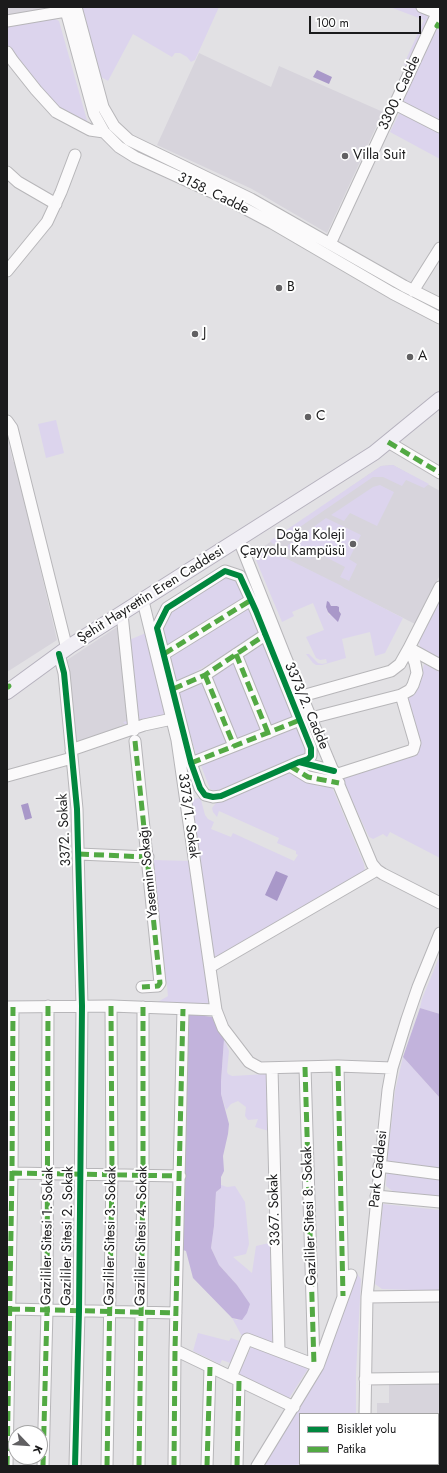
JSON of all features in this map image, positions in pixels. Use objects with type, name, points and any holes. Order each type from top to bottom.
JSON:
[{"type":"main road","name":"Şehit Hayrettin Eren Caddesi","points":[[7,692],[63,652],[239,540],[388,442],[440,399]]},
{"type":"main road","name":"Şehit Hayrettin Eren Caddesi","points":[[7,682],[63,652]]},
{"type":"street","name":"3158. Cadde","points":[[76,7],[103,107],[121,134],[129,140],[251,199],[413,291],[440,304]]},
{"type":"street","points":[[422,7],[438,10]]},
{"type":"street","name":"3158. Cadde","points":[[65,9],[94,114],[104,132],[122,150],[225,198],[272,223],[392,293],[440,318]]},
{"type":"street","points":[[7,21],[65,9]]},
{"type":"street","name":"3300. Cadde","points":[[330,244],[438,10]]},
{"type":"street","points":[[7,52],[12,61],[56,112],[90,130],[104,132]]},
{"type":"street","points":[[395,104],[440,127]]},
{"type":"street","points":[[150,164],[155,153]]},
{"type":"street","points":[[7,272],[47,222],[56,204],[75,155]]},
{"type":"street","points":[[7,172],[18,182],[56,204]]},
{"type":"street","points":[[413,291],[440,248]]},
{"type":"street","name":"3372. Sokak","points":[[7,421],[12,428],[63,652],[77,809],[82,1006]]},
{"type":"street","points":[[388,442],[440,473]]},
{"type":"street","name":"3373/2. Cadde","points":[[239,540],[302,696],[305,719],[336,776],[372,864],[377,870]]},
{"type":"street","points":[[225,571],[240,576],[251,600],[305,719],[312,752],[308,759],[220,796],[213,797],[205,795],[200,788],[191,763],[158,628],[167,608],[225,571]]},
{"type":"street","points":[[302,696],[391,671],[400,664],[440,587]]},
{"type":"street","points":[[164,654],[251,600]]},
{"type":"street","name":"3373/1. Sokak","points":[[143,601],[179,749],[216,1010],[223,1028],[238,1050],[249,1062],[260,1068],[338,1066],[392,1068]]},
{"type":"street","points":[[122,614],[134,730]]},
{"type":"street","points":[[173,689],[205,675],[266,635]]},
{"type":"street","points":[[409,648],[440,665]]},
{"type":"street","points":[[191,763],[305,719],[402,696],[410,690],[417,673],[409,648]]},
{"type":"street","points":[[236,654],[268,732]]},
{"type":"street","points":[[205,675],[234,746]]},
{"type":"street","points":[[295,764],[336,776],[413,750],[415,744],[402,696]]},
{"type":"street","points":[[7,776],[72,754],[144,725],[172,719]]},
{"type":"street","name":"Yasemin Sokağı","points":[[135,741],[160,984],[158,986],[142,987]]},
{"type":"street","points":[[79,854],[148,857]]},
{"type":"street","points":[[210,967],[377,870],[440,903]]},
{"type":"street","name":"Park Caddesi","points":[[365,1413],[367,1297],[384,1113],[392,1068],[418,987],[440,933]]},
{"type":"street","name":"Gazililer Sitesi 1. Sokak","points":[[43,1466],[47,1310],[48,1006]]},
{"type":"street","name":"Gazililer Sitesi 2. Sokak","points":[[74,1466],[78,1311],[82,1006]]},
{"type":"street","points":[[7,1466],[12,1173],[10,1007],[112,1006],[216,1010]]},
{"type":"street","name":"Gazililer Sitesi 3. Sokak","points":[[107,1466],[112,1174],[112,1006]]},
{"type":"street","name":"Gazililer Sitesi 4. Sokak","points":[[140,1466],[143,1007]]},
{"type":"street","points":[[174,1466],[182,1008]]},
{"type":"street","points":[[338,1066],[343,1296]]},
{"type":"street","name":"Gazililer Sitesi 8. Sokak","points":[[305,1067],[316,1366]]},
{"type":"street","name":"3367. Sokak","points":[[272,1068],[279,1351]]},
{"type":"street","points":[[379,1166],[440,1174]]},
{"type":"street","points":[[12,1173],[180,1176]]},
{"type":"street","points":[[376,1196],[440,1202]]},
{"type":"street","points":[[257,1466],[294,1407],[316,1366],[350,1275]]},
{"type":"street","points":[[367,1297],[440,1296]]},
{"type":"street","points":[[10,1309],[176,1313]]},
{"type":"street","points":[[237,1466],[235,1379],[247,1339],[316,1366]]},
{"type":"street","points":[[175,1350],[294,1407]]},
{"type":"street","points":[[207,1466],[210,1367]]},
{"type":"street","points":[[365,1379],[440,1378]]},
{"type":"shaded area","points":[[7,7],[52,7],[51,11],[7,16]]},
{"type":"shaded area","points":[[82,7],[219,7],[195,60],[191,62],[187,57],[180,53],[175,53],[172,57],[133,34],[108,81],[101,77]]},
{"type":"shaded area","points":[[390,7],[414,7],[424,12],[428,17],[428,22],[406,66],[404,64],[424,20]]},
{"type":"shaded area","points":[[49,16],[59,21],[88,124],[54,105],[21,66],[7,44],[7,24]]},
{"type":"shaded area","points":[[440,20],[440,124],[404,103],[404,99]]},
{"type":"shaded area","points":[[199,53],[271,87],[279,66],[383,112],[327,233],[252,189],[157,145]]},
{"type":"shaded area","points":[[317,70],[332,77],[329,84],[313,77]]},
{"type":"shaded area","points":[[401,113],[440,134],[440,159],[390,132],[399,114]]},
{"type":"shaded area","points":[[56,420],[64,453],[46,458],[38,424]]},
{"type":"shaded area","points":[[7,427],[13,462],[15,462],[57,640],[7,672]]},
{"type":"shaded area","name":"Doğa Koleji Çayyolu Kampüsü","points":[[393,465],[440,491],[440,575],[415,624],[263,547],[381,466]]},
{"type":"shaded area","points":[[393,465],[429,484],[424,488],[406,480],[402,486],[383,477],[373,477],[275,544],[270,541],[381,466]]},
{"type":"shaded area","points":[[380,485],[394,492],[377,526],[350,513],[344,521],[331,515],[373,487]]},
{"type":"shaded area","points":[[326,518],[361,535],[349,559],[357,564],[349,581],[340,577],[345,567],[316,552],[310,559],[287,548],[288,545]]},
{"type":"shaded area","points":[[263,547],[403,618],[385,653],[375,656],[370,632],[342,639],[346,658],[322,665],[316,665],[313,663],[306,654],[309,654],[318,663],[327,663],[326,659],[320,660],[316,658],[306,637],[324,630],[313,603],[292,612],[294,616],[282,622],[256,560],[258,550]],"holes":[[[330,604],[332,607],[337,606],[341,614],[329,615],[326,607]]]},
{"type":"shaded area","points":[[226,574],[237,578],[245,598],[167,648],[163,627],[169,611]]},
{"type":"shaded area","points":[[440,600],[440,660],[421,650],[419,642]]},
{"type":"shaded area","points":[[327,601],[331,606],[339,607],[341,614],[338,622],[328,612],[326,607]]},
{"type":"shaded area","points":[[249,607],[259,635],[178,682],[175,681],[169,656]]},
{"type":"shaded area","points":[[117,627],[119,629],[129,727],[76,745],[69,665],[67,660]]},
{"type":"shaded area","points":[[146,633],[171,723],[121,728],[120,724],[123,727],[126,725],[123,722],[127,721],[126,702],[129,640]]},
{"type":"shaded area","points":[[264,643],[294,718],[269,729],[240,659]]},
{"type":"shaded area","points":[[236,660],[264,730],[238,742],[211,677]]},
{"type":"shaded area","points":[[424,664],[440,672],[440,858],[390,832],[387,837],[383,834],[373,839],[369,837],[341,777],[418,745],[408,697],[413,695],[419,687]]},
{"type":"shaded area","points":[[202,682],[205,683],[231,745],[200,757],[196,754],[177,693]]},
{"type":"shaded area","points":[[298,727],[308,753],[216,791],[210,789],[200,763]]},
{"type":"shaded area","points":[[292,771],[317,781],[317,786],[332,787],[364,864],[365,872],[219,958],[212,956],[187,800],[199,798],[201,800],[205,815],[208,819],[214,822],[211,829],[231,837],[233,833],[294,861],[298,855],[296,854],[296,851],[277,843],[279,838],[219,811],[217,817],[212,808],[219,799]]},
{"type":"shaded area","points":[[28,803],[32,818],[25,820],[21,805]]},
{"type":"shaded area","points":[[153,860],[190,861],[212,1004],[156,1003],[168,996]]},
{"type":"shaded area","points":[[276,871],[288,876],[277,901],[265,895]]},
{"type":"shaded area","points":[[440,955],[440,1014],[420,1008],[422,999]]},
{"type":"shaded area","points":[[420,1008],[440,1014],[440,1098],[403,1057]]},
{"type":"shaded area","points":[[189,1014],[213,1017],[224,1039],[221,1094],[229,1124],[223,1156],[224,1171],[221,1177],[221,1188],[216,1192],[211,1248],[219,1265],[237,1285],[250,1304],[247,1313],[242,1320],[232,1318],[193,1278],[186,1251],[183,1250],[185,1020]]},
{"type":"shaded area","points":[[224,1039],[229,1051],[228,1074],[232,1076],[267,1074],[269,1131],[255,1127],[258,1119],[248,1120],[245,1116],[246,1107],[238,1101],[231,1104],[226,1110],[221,1094]]},
{"type":"shaded area","points":[[403,1057],[440,1098],[440,1168],[387,1161],[395,1091]]},
{"type":"shaded area","points":[[387,1170],[440,1177],[440,1197],[395,1193],[386,1186]]},
{"type":"shaded area","points":[[221,1185],[227,1187],[235,1186],[245,1202],[249,1244],[246,1254],[233,1257],[252,1273],[256,1246],[269,1243],[272,1240],[277,1344],[245,1335],[243,1338],[232,1318],[237,1320],[250,1304],[237,1285],[219,1265],[211,1248],[216,1192],[221,1188]]},
{"type":"shaded area","points":[[383,1204],[440,1210],[440,1291],[382,1289],[375,1284]]},
{"type":"shaded area","points":[[355,1271],[361,1279],[356,1373],[356,1413],[299,1413],[299,1465],[356,1466],[261,1466],[327,1349]]},
{"type":"shaded area","points":[[198,1333],[229,1341],[231,1338],[242,1342],[233,1364],[222,1360],[220,1364],[193,1351]]},
{"type":"shaded area","points":[[252,1345],[309,1367],[288,1400],[243,1378],[239,1373]]},
{"type":"shaded area","points":[[440,1382],[440,1466],[377,1466],[439,1465],[439,1413],[377,1413],[377,1403],[389,1403],[389,1383]]},
{"type":"marked path","points":[[439,23],[437,26],[440,24]]},
{"type":"marked path","points":[[388,442],[440,473]]},
{"type":"marked path","points":[[164,654],[251,600]]},
{"type":"marked path","points":[[173,689],[205,675],[265,635]]},
{"type":"marked path","points":[[236,654],[268,733]]},
{"type":"marked path","points":[[205,675],[234,746]]},
{"type":"marked path","points":[[7,687],[9,686],[7,688]]},
{"type":"marked path","points":[[191,763],[300,720]]},
{"type":"marked path","points":[[135,741],[160,983],[158,986],[142,987]]},
{"type":"marked path","points":[[290,766],[308,777],[339,783]]},
{"type":"marked path","points":[[79,854],[148,857]]},
{"type":"marked path","points":[[43,1466],[47,1310],[48,1006]]},
{"type":"marked path","points":[[107,1466],[112,1174],[111,1006]]},
{"type":"marked path","points":[[7,1466],[13,1007]]},
{"type":"marked path","points":[[139,1466],[143,1175],[143,1007]]},
{"type":"marked path","points":[[174,1466],[175,1350],[183,1009]]},
{"type":"marked path","points":[[338,1066],[343,1296]]},
{"type":"marked path","points":[[305,1067],[314,1365]]},
{"type":"marked path","points":[[12,1173],[180,1176]]},
{"type":"marked path","points":[[10,1309],[176,1313]]},
{"type":"marked path","points":[[207,1466],[210,1367]]},
{"type":"marked path","points":[[237,1466],[239,1381]]},
{"type":"cycle path","points":[[299,762],[308,759],[311,756],[311,748],[256,611],[240,576],[225,571],[167,608],[157,628],[191,763],[200,788],[205,795],[213,797],[221,796],[299,762],[334,771]]},
{"type":"cycle path","points":[[59,654],[64,673],[77,809],[82,1006],[79,1311],[75,1466]]},
{"type":"place","name":"Villa Suit","points":[[345,156]]},
{"type":"place","name":"B","points":[[279,288]]},
{"type":"place","name":"J","points":[[195,334]]},
{"type":"place","name":"A","points":[[410,357]]},
{"type":"place","name":"C","points":[[308,417]]},
{"type":"place","name":"Doğa Koleji Çayyolu Kampüsü","points":[[353,544]]}]
